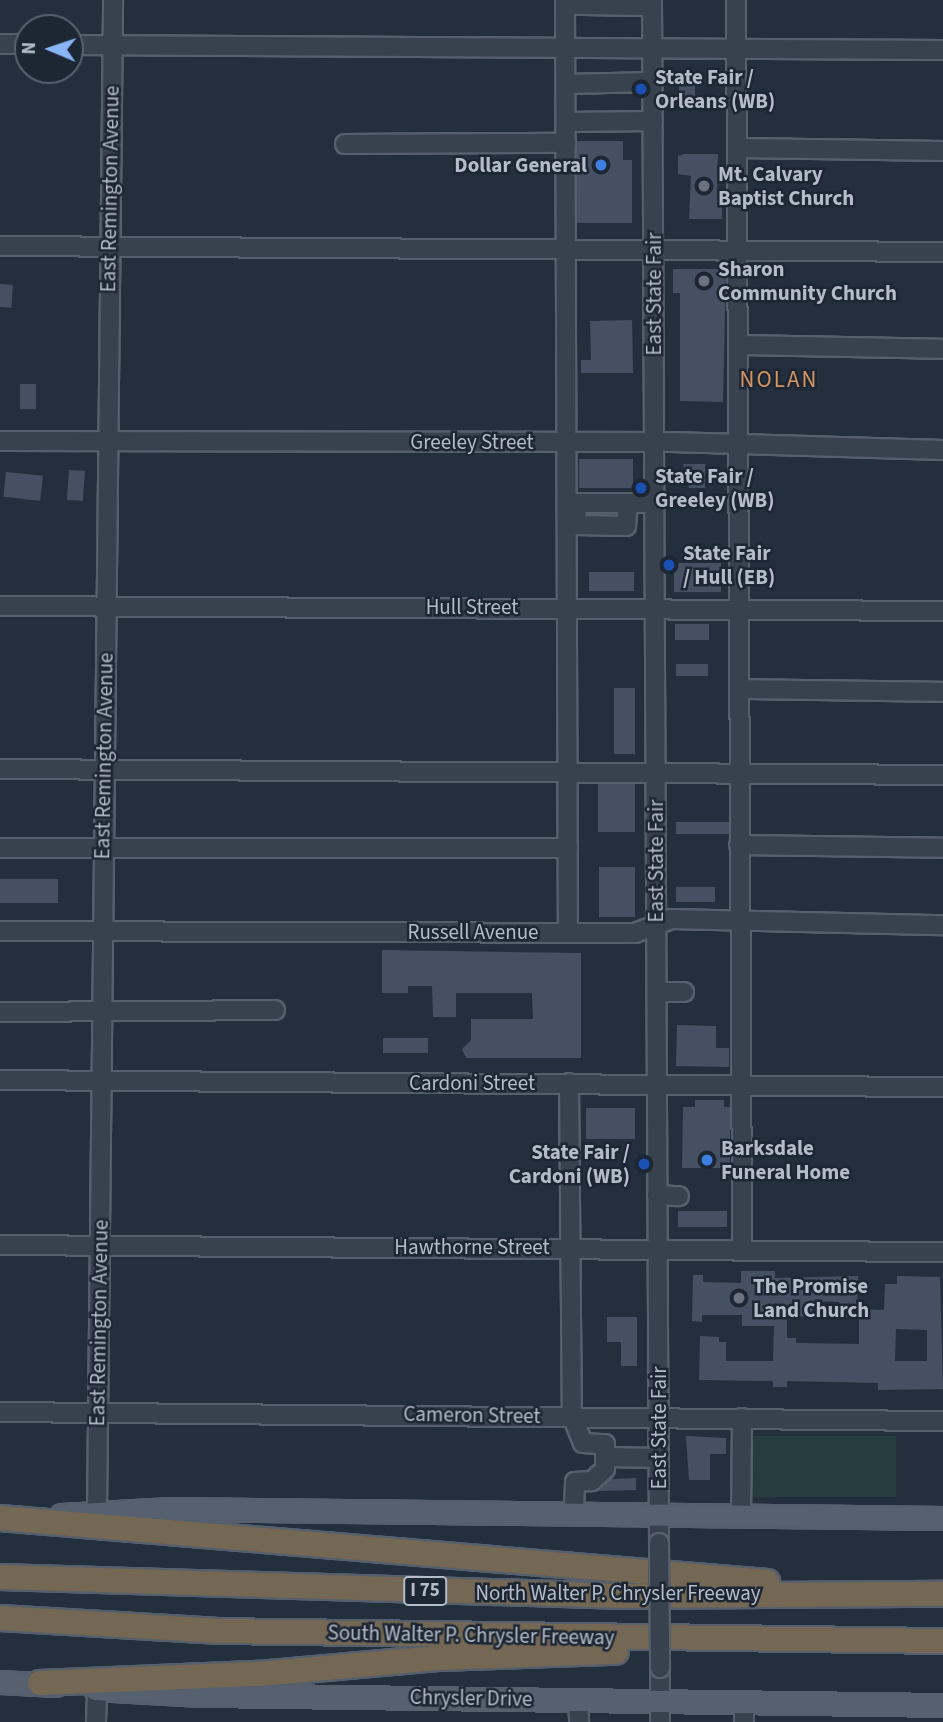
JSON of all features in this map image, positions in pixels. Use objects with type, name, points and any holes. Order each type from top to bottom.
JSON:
[{"type":"highway","points":[[0,1518],[724,1576],[850,1592]]},
{"type":"highway","name":"North Walter P. Chrysler Freeway","points":[[0,1577],[624,1596],[850,1592],[943,1594]]},
{"type":"highway","name":"South Walter P. Chrysler Freeway","points":[[0,1618],[216,1631],[685,1640],[943,1641]]},
{"type":"highway","points":[[40,1683],[259,1674],[440,1658],[646,1651],[685,1640]]},
{"type":"main road","points":[[0,1518],[97,1513],[574,1513],[943,1518]]},
{"type":"main road","name":"Chrysler Drive","points":[[0,1682],[40,1683],[97,1690],[578,1700],[660,1712],[943,1705]]},
{"type":"street","name":"East Remington Avenue","points":[[97,1513],[106,441],[113,0]]},
{"type":"street","points":[[565,0],[570,608],[568,933]]},
{"type":"street","points":[[576,0],[576,5],[652,3]]},
{"type":"street","points":[[736,0],[741,1084],[736,1194],[741,1249]]},
{"type":"street","name":"East State Fair","points":[[652,3],[660,1712]]},
{"type":"street","points":[[84,45],[566,44],[943,50]]},
{"type":"street","points":[[566,84],[653,82]]},
{"type":"street","points":[[566,122],[653,121]]},
{"type":"street","points":[[345,144],[566,143]]},
{"type":"street","points":[[737,148],[943,151]]},
{"type":"street","points":[[0,246],[654,248],[943,252]]},
{"type":"street","points":[[738,345],[943,349]]},
{"type":"street","name":"Greeley Street","points":[[0,441],[739,443],[943,450]]},
{"type":"street","points":[[628,503],[654,503]]},
{"type":"street","name":"Hull Street","points":[[0,606],[654,607],[943,611]]},
{"type":"street","points":[[739,689],[943,692]]},
{"type":"street","points":[[0,769],[656,771],[943,775]]},
{"type":"street","points":[[739,845],[943,848]]},
{"type":"street","points":[[0,848],[568,848]]},
{"type":"street","name":"Russell Avenue","points":[[0,931],[635,933],[671,919],[943,925]]},
{"type":"street","points":[[657,992],[684,992]]},
{"type":"street","points":[[0,1012],[275,1010]]},
{"type":"street","name":"Cardoni Street","points":[[0,1080],[943,1087]]},
{"type":"street","points":[[569,1083],[572,1416],[583,1443],[605,1444],[605,1469],[592,1481],[576,1482],[574,1513]]},
{"type":"street","points":[[657,1195],[679,1196]]},
{"type":"street","name":"Hawthorne Street","points":[[0,1245],[943,1252]]},
{"type":"street","name":"Cameron Street","points":[[0,1412],[943,1421]]},
{"type":"street","points":[[741,1516],[742,1418]]},
{"type":"street","points":[[605,1457],[659,1458]]},
{"type":"street","points":[[96,1722],[97,1690]]},
{"type":"street","points":[[578,1700],[579,1722]]},
{"type":"green space","points":[[751,1436],[896,1436],[896,1497],[751,1497]]},
{"type":"building","points":[[679,83],[695,83],[695,106],[679,106]]},
{"type":"building","points":[[577,141],[623,141],[623,160],[632,160],[632,223],[577,223]]},
{"type":"building","name":"Mt. Calvary Baptist Church","points":[[718,154],[717,197],[722,197],[722,219],[689,219],[691,176],[678,174],[678,156]]},
{"type":"building","points":[[673,269],[726,269],[723,402],[680,401],[680,293],[673,293]]},
{"type":"building","points":[[0,284],[13,285],[11,308],[0,307]]},
{"type":"building","points":[[632,320],[633,373],[581,373],[581,360],[591,360],[590,321]]},
{"type":"building","points":[[20,384],[36,384],[36,409],[20,409]]},
{"type":"building","points":[[579,459],[633,459],[633,488],[579,488]]},
{"type":"building","points":[[683,464],[705,464],[705,488],[689,488]]},
{"type":"building","points":[[69,470],[85,471],[83,501],[67,500]]},
{"type":"building","points":[[6,472],[43,476],[40,501],[3,497]]},
{"type":"building","points":[[674,563],[721,563],[721,592],[674,592]]},
{"type":"building","points":[[589,572],[634,572],[634,591],[589,591]]},
{"type":"building","points":[[675,624],[709,624],[709,640],[675,640]]},
{"type":"building","points":[[676,664],[708,664],[708,676],[676,676]]},
{"type":"building","points":[[614,688],[635,688],[635,754],[614,754]]},
{"type":"building","points":[[598,784],[635,784],[635,832],[598,832]]},
{"type":"building","points":[[676,822],[729,822],[729,834],[676,834]]},
{"type":"building","points":[[599,867],[635,867],[635,917],[599,917]]},
{"type":"building","points":[[0,879],[58,879],[58,903],[0,903]]},
{"type":"building","points":[[676,887],[715,887],[715,902],[676,902]]},
{"type":"building","points":[[382,950],[581,953],[581,1058],[466,1058],[462,1049],[471,1040],[471,1019],[533,1019],[532,993],[456,993],[456,1017],[433,1017],[432,986],[408,986],[408,993],[382,993]]},
{"type":"building","points":[[677,1025],[716,1026],[716,1048],[729,1048],[729,1067],[676,1066]]},
{"type":"building","points":[[383,1038],[428,1038],[428,1053],[383,1053]]},
{"type":"building","points":[[695,1100],[724,1100],[724,1107],[730,1107],[730,1168],[682,1168],[683,1107],[695,1107]]},
{"type":"building","points":[[586,1108],[635,1108],[635,1139],[586,1139]]},
{"type":"building","points":[[678,1211],[727,1211],[727,1227],[678,1227]]},
{"type":"building","points":[[741,1271],[775,1271],[775,1278],[858,1276],[857,1317],[839,1317],[839,1302],[816,1301],[816,1317],[787,1316],[787,1338],[796,1338],[796,1343],[859,1344],[859,1309],[884,1310],[885,1284],[897,1284],[897,1276],[940,1277],[943,1389],[878,1390],[878,1383],[787,1381],[787,1387],[773,1387],[773,1381],[699,1380],[700,1336],[719,1337],[719,1342],[726,1342],[726,1361],[773,1361],[774,1326],[742,1326],[742,1315],[702,1315],[702,1322],[692,1321],[693,1275],[703,1275],[703,1282],[741,1283]],"holes":[[[896,1329],[927,1330],[927,1361],[895,1361]]]},
{"type":"building","points":[[607,1317],[637,1317],[637,1366],[621,1366],[621,1342],[607,1342]]},
{"type":"building","points":[[686,1436],[726,1438],[726,1454],[710,1454],[710,1480],[689,1480]]},
{"type":"building","points":[[636,1478],[636,1490],[599,1491],[611,1479]]},
{"type":"place","name":"State Fair / Orleans (WB)","points":[[641,89]]},
{"type":"place","name":"Dollar General","points":[[601,165]]},
{"type":"place","name":"Mt. Calvary Baptist Church","points":[[704,186]]},
{"type":"place","name":"Sharon Community Church","points":[[704,281]]},
{"type":"place","name":"State Fair / Greeley (WB)","points":[[641,488]]},
{"type":"place","name":"State Fair / Hull (EB)","points":[[669,565]]},
{"type":"place","name":"Barksdale Funeral Home","points":[[707,1160]]},
{"type":"place","name":"State Fair / Cardoni (WB)","points":[[644,1164]]},
{"type":"place","name":"The Promise Land Church","points":[[739,1298]]},
{"type":"district","name":"NOLAN","points":[[779,380]]}]
